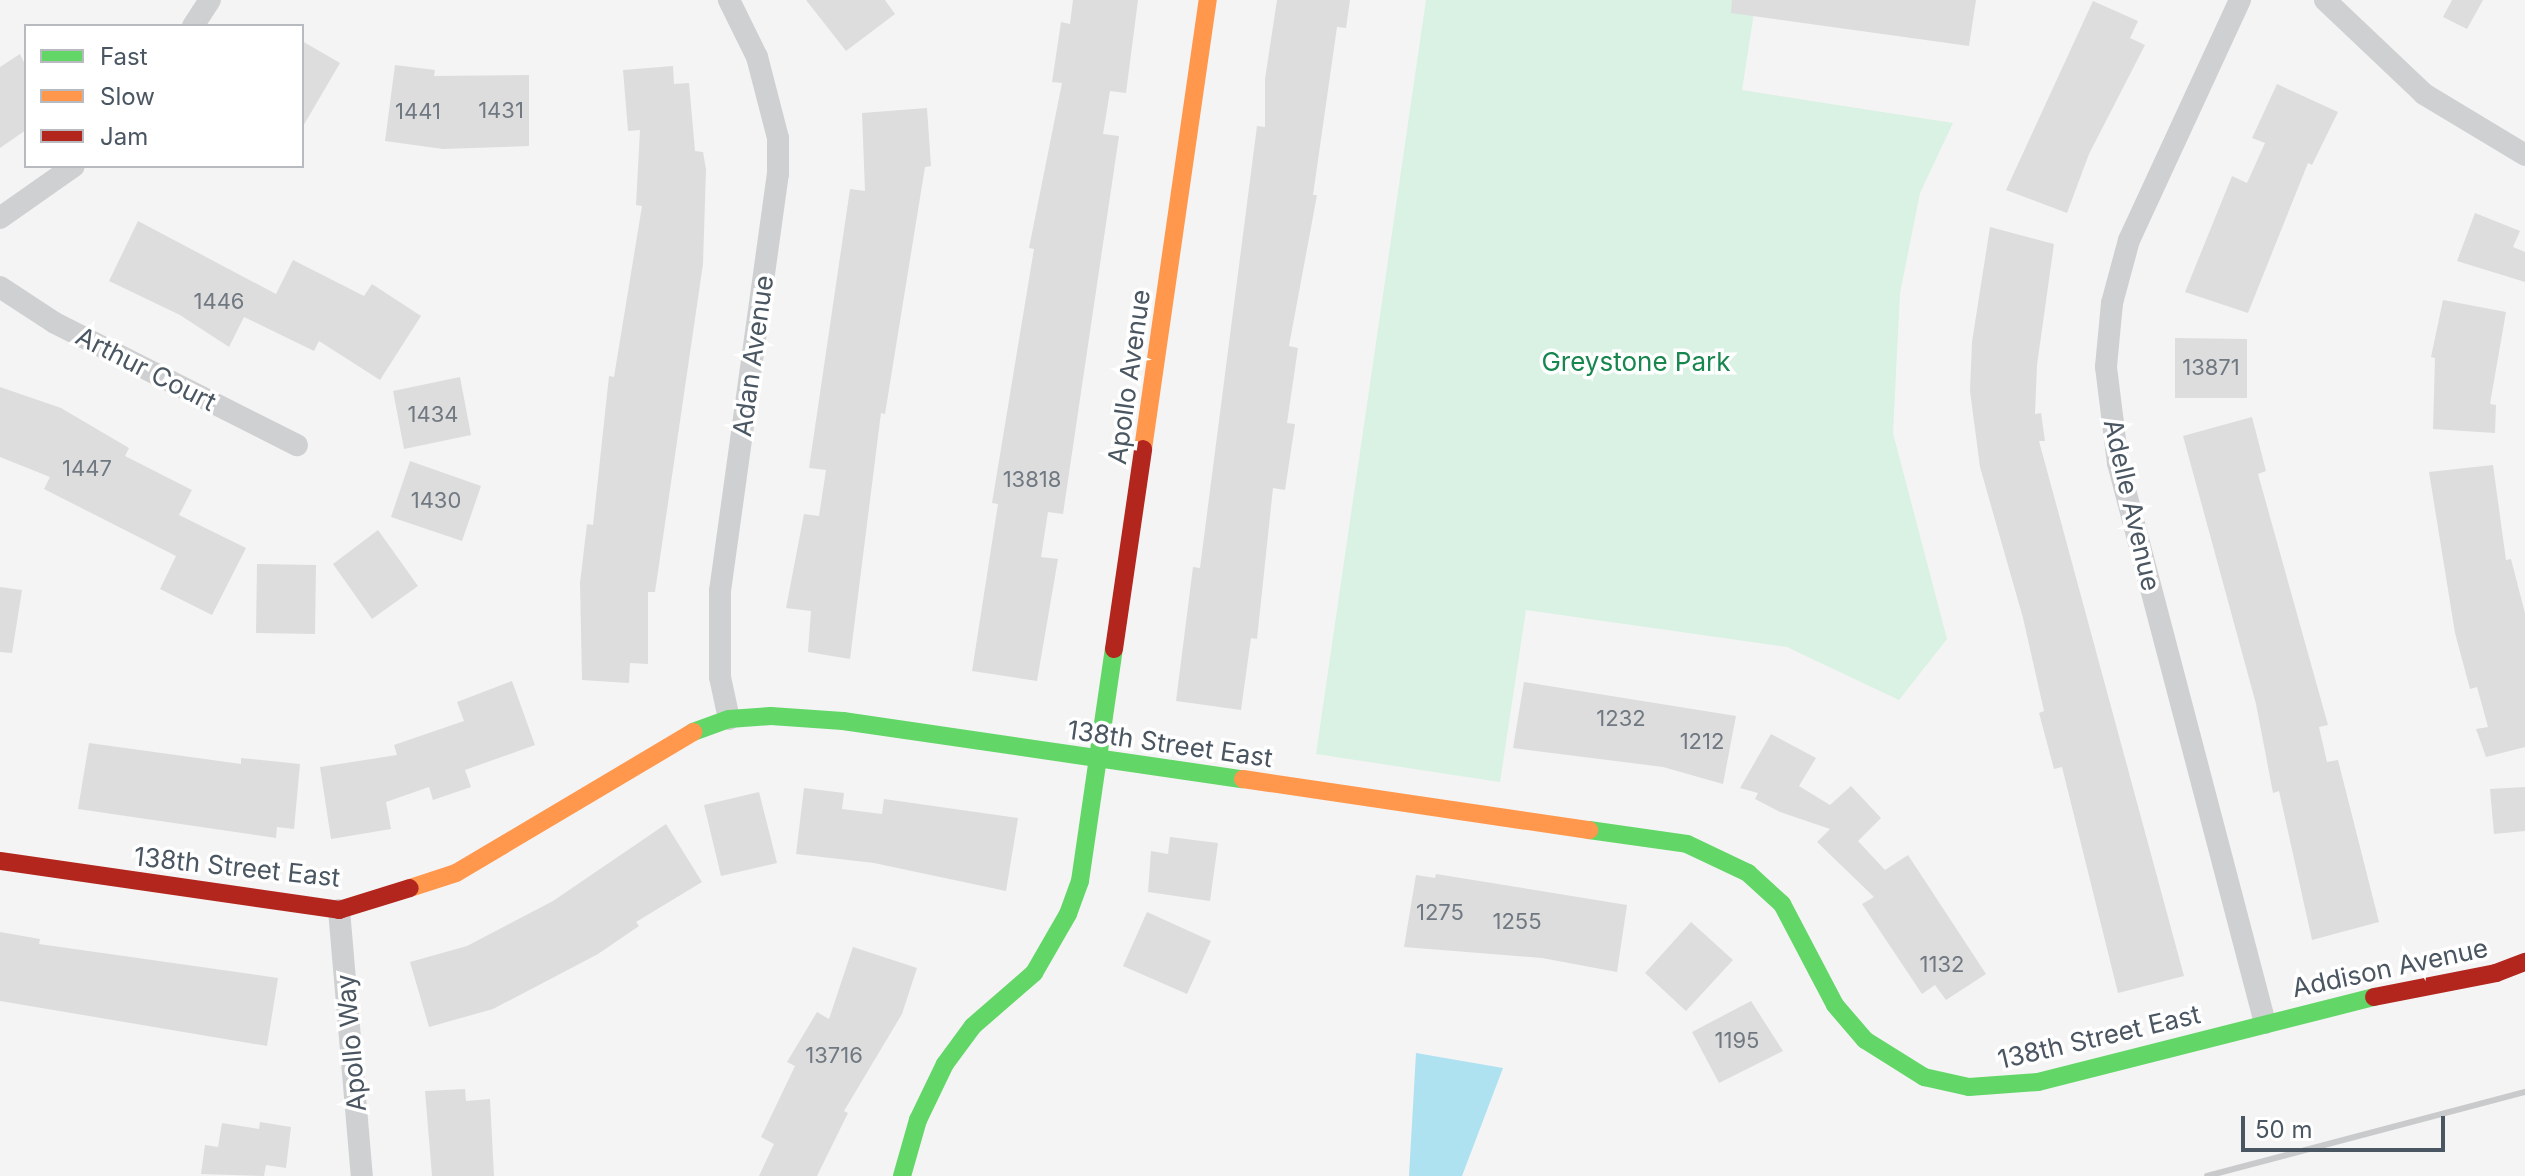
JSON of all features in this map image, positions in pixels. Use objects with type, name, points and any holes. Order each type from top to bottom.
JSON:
[{"type":"street","points":[[194,24],[210,0]]},
{"type":"street","name":"Adan Avenue","points":[[729,0],[767,87],[778,150],[720,591],[719,666],[729,719]]},
{"type":"street","name":"Apollo Avenue","points":[[1101,761],[1208,0]]},
{"type":"street","name":"Adelle Avenue","points":[[2240,0],[2129,240],[2112,303],[2106,367],[2118,463],[2265,1023]]},
{"type":"street","points":[[2325,0],[2424,94],[2525,155]]},
{"type":"street","points":[[0,218],[71,168]]},
{"type":"street","name":"Arthur Court","points":[[0,287],[55,323],[297,445]]},
{"type":"street","name":"138th Street East","points":[[0,861],[339,910],[456,873],[636,762],[729,719],[771,716],[843,721],[1709,851],[1748,873],[1782,904],[1835,1005],[1865,1040],[1903,1067],[1946,1083],[2015,1087],[2265,1023]]},
{"type":"street","points":[[902,1176],[918,1120],[945,1064],[973,1026],[1034,973],[1068,914],[1080,881],[1101,761]]},
{"type":"street","name":"Apollo Way","points":[[339,910],[362,1176]]},
{"type":"street","name":"Addison Avenue","points":[[2265,1023],[2525,962]]},
{"type":"green space","name":"Greystone Park","points":[[1426,0],[1756,0],[1742,90],[1953,123],[1920,193],[1900,293],[1893,433],[1947,639],[1899,700],[1787,647],[1526,610],[1500,782],[1316,754]]},
{"type":"water","points":[[1416,1053],[1503,1068],[1462,1176],[1409,1176]]},
{"type":"building","points":[[806,0],[885,0],[895,14],[846,51]]},
{"type":"building","points":[[1073,0],[1138,0],[1126,93],[1110,91],[1103,134],[1119,136],[1063,514],[1048,512],[1041,557],[1058,559],[1037,681],[972,671],[998,504],[992,503],[1034,249],[1029,248],[1062,83],[1052,82],[1061,22],[1070,24]]},
{"type":"building","points":[[1277,0],[1350,0],[1346,28],[1337,27],[1313,195],[1317,195],[1289,346],[1298,348],[1287,423],[1295,424],[1285,490],[1273,488],[1257,639],[1251,638],[1241,710],[1176,701],[1193,567],[1200,568],[1257,126],[1265,127],[1265,79]]},
{"type":"building","points":[[1732,0],[1976,0],[1969,46],[1731,13]]},
{"type":"building","points":[[2452,0],[2483,0],[2467,29],[2443,17]]},
{"type":"building","points":[[2093,1],[2138,21],[2130,38],[2145,45],[2089,154],[2067,213],[2006,190]]},
{"type":"building","points":[[304,42],[340,63],[304,125]]},
{"type":"building","points":[[20,54],[24,62],[24,131],[0,148],[0,67]]},
{"type":"building","points":[[395,65],[435,70],[434,76],[529,75],[529,146],[443,149],[385,141]]},
{"type":"building","points":[[673,66],[674,84],[689,83],[695,151],[703,152],[706,169],[703,264],[655,592],[648,592],[648,664],[630,663],[629,683],[582,680],[580,583],[587,524],[593,525],[609,376],[614,377],[642,206],[636,205],[640,130],[628,131],[623,70]]},
{"type":"building","points":[[2277,84],[2338,112],[2312,165],[2308,163],[2248,313],[2185,292],[2232,176],[2247,183],[2265,143],[2252,138]]},
{"type":"building","points":[[927,108],[931,166],[925,167],[885,414],[881,413],[850,659],[808,652],[811,611],[786,608],[804,514],[819,516],[826,470],[809,468],[850,189],[865,191],[862,113]]},
{"type":"building","points":[[2475,213],[2520,231],[2513,247],[2525,252],[2525,282],[2457,261]]},
{"type":"building","points":[[138,221],[276,294],[293,260],[364,296],[372,284],[421,316],[380,380],[319,341],[314,351],[244,317],[229,347],[180,315],[109,281]]},
{"type":"building","points":[[1990,227],[2054,244],[2037,365],[2035,414],[2041,413],[2045,441],[2039,441],[2184,976],[2118,993],[2062,767],[2054,769],[2039,713],[2044,711],[2023,618],[1980,467],[1970,391],[1972,342]]},
{"type":"building","points":[[2443,300],[2506,312],[2490,404],[2496,405],[2495,433],[2433,429],[2435,358],[2431,357]]},
{"type":"building","points":[[2175,338],[2247,339],[2247,398],[2175,398]]},
{"type":"building","points":[[460,377],[471,435],[404,449],[393,391]]},
{"type":"building","points":[[0,387],[61,408],[129,448],[125,456],[192,490],[179,515],[246,548],[212,615],[160,589],[176,556],[44,489],[50,477],[0,457]]},
{"type":"building","points":[[2252,417],[2266,471],[2258,474],[2328,725],[2319,727],[2327,762],[2338,760],[2379,922],[2312,940],[2279,791],[2273,793],[2256,704],[2183,436]]},
{"type":"building","points":[[410,461],[481,486],[462,541],[391,517]]},
{"type":"building","points":[[2493,465],[2506,560],[2511,559],[2525,613],[2525,747],[2486,757],[2476,729],[2488,727],[2477,687],[2470,689],[2455,633],[2429,472]]},
{"type":"building","points":[[378,530],[418,586],[372,619],[333,564]]},
{"type":"building","points":[[257,564],[316,565],[315,634],[256,633]]},
{"type":"building","points":[[0,587],[22,590],[12,653],[0,652]]},
{"type":"building","points":[[512,681],[535,745],[465,770],[471,787],[433,800],[429,787],[386,802],[391,829],[331,839],[320,767],[397,755],[394,745],[464,721],[457,702]]},
{"type":"building","points":[[1524,682],[1736,716],[1723,784],[1663,767],[1513,748]]},
{"type":"building","points":[[1771,734],[1816,758],[1799,786],[1830,805],[1851,786],[1881,818],[1858,841],[1885,870],[1908,855],[1986,974],[1946,1000],[1935,985],[1922,994],[1862,904],[1874,897],[1817,842],[1830,829],[1780,812],[1755,799],[1758,793],[1740,788]]},
{"type":"building","points":[[89,743],[241,764],[241,758],[300,764],[294,829],[277,827],[276,838],[78,809]]},
{"type":"building","points":[[2525,787],[2525,831],[2494,834],[2490,789]]},
{"type":"building","points":[[804,788],[844,793],[842,809],[882,814],[884,799],[1018,818],[1006,891],[874,863],[796,854]]},
{"type":"building","points":[[759,792],[777,863],[721,876],[704,805]]},
{"type":"building","points":[[666,824],[702,882],[636,922],[639,926],[598,954],[493,1009],[429,1027],[410,962],[467,946],[553,901]]},
{"type":"building","points":[[1170,837],[1218,843],[1210,901],[1148,892],[1151,851],[1168,854]]},
{"type":"building","points":[[1436,874],[1627,905],[1617,972],[1542,958],[1404,947],[1416,875],[1435,878]]},
{"type":"building","points":[[1147,912],[1211,941],[1187,994],[1123,966]]},
{"type":"building","points":[[1691,922],[1733,960],[1686,1011],[1645,973]]},
{"type":"building","points":[[0,932],[40,939],[39,944],[278,978],[267,1046],[0,1001]]},
{"type":"building","points":[[853,947],[917,968],[902,1014],[844,1111],[848,1113],[817,1176],[759,1176],[774,1144],[761,1137],[795,1066],[787,1062],[817,1012],[829,1019]]},
{"type":"building","points":[[1751,1001],[1783,1051],[1719,1083],[1692,1032]]},
{"type":"building","points":[[465,1089],[466,1101],[490,1099],[494,1176],[432,1176],[425,1091]]},
{"type":"building","points":[[260,1122],[291,1127],[286,1168],[266,1165],[264,1176],[201,1174],[205,1145],[218,1147],[222,1123],[259,1129]]},
{"type":"railway","points":[[2207,1176],[2525,1092]]},
{"type":"traffic: fast","points":[[902,1176],[918,1120],[945,1064],[973,1026],[1034,973],[1068,914],[1080,881],[1114,649]]},
{"type":"traffic: fast","points":[[693,732],[729,719],[771,716],[843,721],[1243,779]]},
{"type":"traffic: fast","points":[[1589,830],[1687,844],[1748,873],[1782,904],[1835,1005],[1865,1040],[1924,1077],[1969,1087],[2038,1082],[2374,997]]},
{"type":"traffic: slow","points":[[1143,449],[1208,0]]},
{"type":"traffic: slow","points":[[410,888],[456,873],[693,732]]},
{"type":"traffic: slow","points":[[1243,779],[1589,830]]},
{"type":"traffic: jam","points":[[1114,649],[1143,449]]},
{"type":"traffic: jam","points":[[0,861],[339,910],[410,888]]},
{"type":"traffic: jam","points":[[2374,997],[2496,973],[2525,962]]}]
